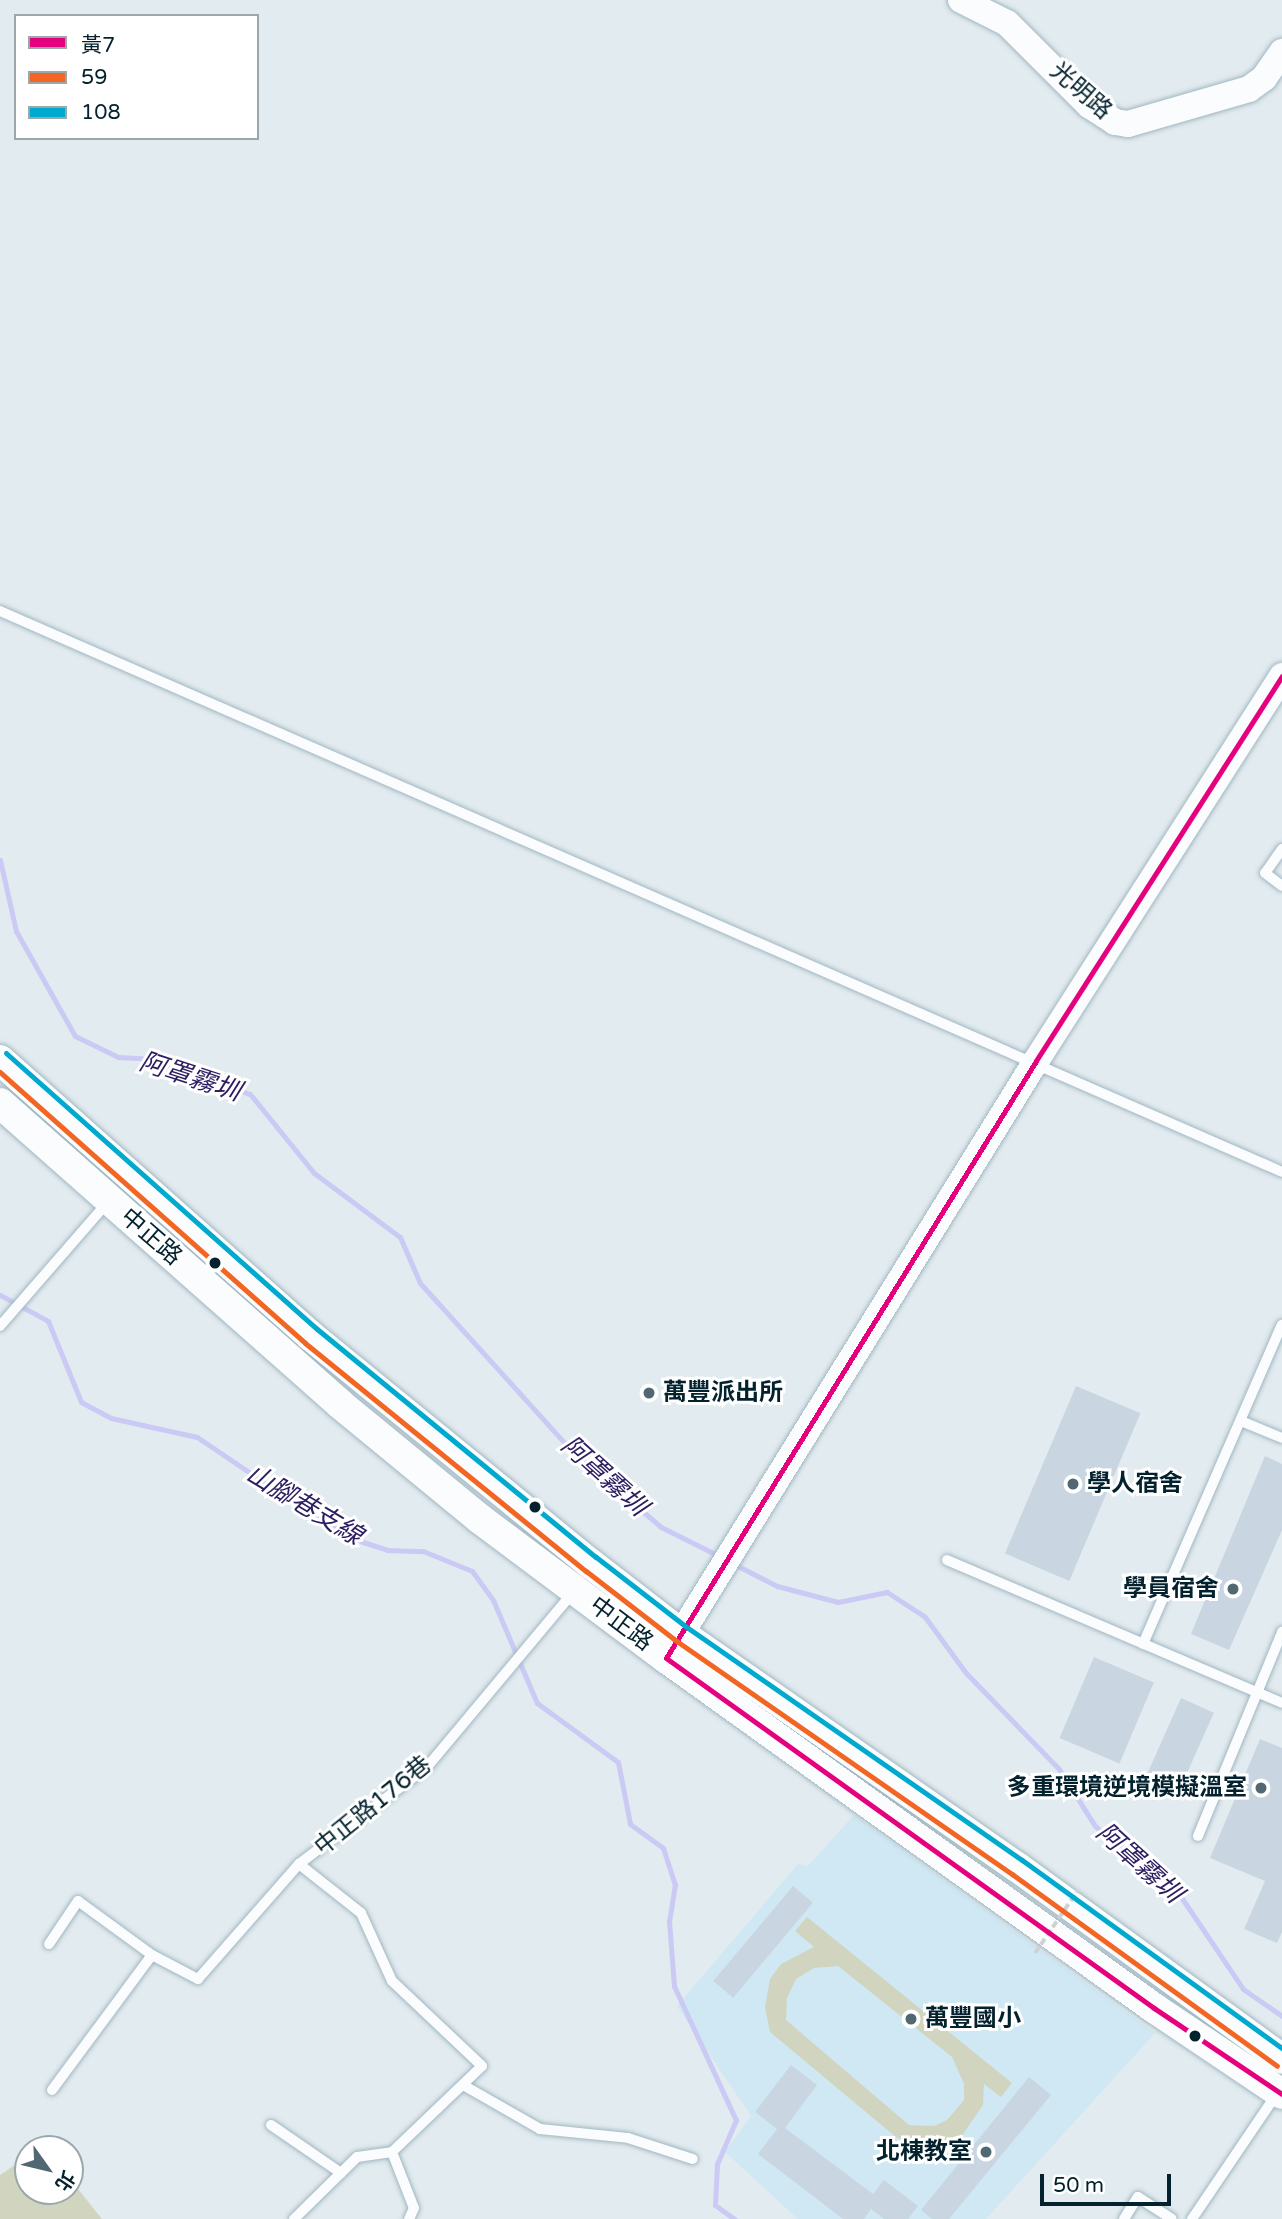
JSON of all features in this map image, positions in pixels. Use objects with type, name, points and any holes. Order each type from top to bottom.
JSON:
[{"type":"main road","name":"中正路","points":[[0,1060],[135,1175],[311,1336],[591,1564],[674,1646],[1154,2008],[1281,2091]]},
{"type":"main road","name":"中正路","points":[[0,1103],[340,1404],[480,1519],[575,1589],[674,1646],[1017,1867],[1282,2059]]},
{"type":"street","name":"光明路","points":[[961,0],[1007,23],[1089,105],[1115,122],[1145,122],[1250,89],[1264,78],[1281,54]]},
{"type":"street","points":[[674,1646],[1036,1061],[1282,676]]},
{"type":"lane","points":[[0,611],[1036,1061],[1282,1172]]},
{"type":"lane","points":[[1282,849],[1265,873],[1282,886]]},
{"type":"lane","points":[[0,1326],[135,1175]]},
{"type":"lane","points":[[1143,1644],[1282,1325]]},
{"type":"lane","points":[[1241,1421],[1282,1438]]},
{"type":"lane","points":[[947,1560],[1282,1703]]},
{"type":"lane","name":"中正路176巷","points":[[392,2152],[482,2066],[393,1981],[361,1913],[299,1864],[427,1767],[575,1589],[591,1564]]},
{"type":"lane","points":[[1198,1836],[1282,1632]]},
{"type":"lane","points":[[49,1944],[78,1901],[152,1955],[198,1979],[299,1864]]},
{"type":"lane","points":[[52,2090],[152,1955]]},
{"type":"lane","points":[[463,2085],[540,2129],[628,2138],[693,2159]]},
{"type":"lane","points":[[1192,2219],[1281,2091]]},
{"type":"lane","points":[[271,2125],[341,2173]]},
{"type":"lane","points":[[294,2219],[357,2157],[392,2152],[414,2208],[409,2219]]},
{"type":"lane","points":[[1124,2219],[1138,2197],[1172,2219]]},
{"type":"path","points":[[1035,1953],[1078,1890]]},
{"type":"shaded area","name":"萬豐國小","points":[[854,1815],[1155,2033],[986,2219],[798,2219],[725,2152],[751,2116],[677,2006],[798,1864],[808,1866]]},
{"type":"green space","points":[[807,1917],[1012,2083],[1001,2097],[984,2084],[983,2105],[961,2137],[931,2147],[897,2138],[770,2032],[765,2007],[770,1979],[781,1964],[814,1947],[795,1931]],"holes":[[[838,1966],[952,2057],[964,2084],[964,2100],[947,2120],[934,2126],[909,2125],[786,2020],[787,1998],[796,1979],[814,1968]]]},
{"type":"green space","points":[[14,2166],[14,2205],[84,2205],[84,2196],[102,2219],[0,2219],[0,2175]]},
{"type":"building","name":"學人宿舍","points":[[1076,1386],[1140,1413],[1069,1581],[1005,1554]]},
{"type":"building","name":"學員宿舍","points":[[1265,1456],[1282,1464],[1282,1530],[1229,1650],[1191,1634]]},
{"type":"building","points":[[1094,1657],[1154,1682],[1119,1763],[1060,1738]]},
{"type":"building","points":[[1181,1698],[1214,1713],[1180,1788],[1147,1774]]},
{"type":"building","name":"多重環境逆境模擬溫室","points":[[1260,1739],[1282,1748],[1282,1932],[1277,1943],[1244,1929],[1265,1881],[1210,1858]]},
{"type":"building","points":[[793,1886],[813,1903],[733,1998],[713,1981]]},
{"type":"building","points":[[791,2065],[817,2085],[785,2128],[873,2194],[884,2180],[918,2206],[908,2219],[884,2219],[871,2209],[864,2219],[843,2219],[758,2154],[777,2129],[755,2112]]},
{"type":"building","name":"北棟教室","points":[[1029,2077],[1051,2095],[949,2219],[932,2219],[921,2210]]},
{"type":"waterway","name":"阿罩霧圳","points":[[0,860],[16,931],[75,1036],[118,1057],[151,1059],[250,1094],[314,1173],[400,1237],[420,1283],[572,1451],[661,1527],[719,1556]]},
{"type":"waterway","name":"山腳巷支線","points":[[0,1295],[48,1321],[81,1402],[111,1418],[197,1437],[314,1516],[363,1542],[387,1550],[423,1551],[472,1571],[493,1600],[537,1703],[618,1762],[630,1824],[663,1848],[675,1884],[669,1921],[674,1986],[736,2120],[717,2164],[715,2205],[734,2219]]},
{"type":"waterway","name":"阿罩霧圳","points":[[734,1564],[777,1586],[838,1602],[887,1592],[925,1617],[966,1673],[1059,1769],[1095,1826],[1175,1888],[1243,1989],[1282,2016]]},
{"type":"transit line","name":"黃7","points":[[1282,676],[1036,1061],[666,1658],[1154,2008],[1282,2094]]},
{"type":"transit line","name":"108","points":[[6,1053],[317,1329],[596,1557],[688,1628],[1022,1860],[1282,2048]]},
{"type":"transit line","name":"59","points":[[0,1072],[305,1343],[586,1571],[678,1642],[1012,1874],[1277,2066]]},
{"type":"place","name":"萬豐派出所","points":[[649,1393]]},
{"type":"place","name":"學人宿舍","points":[[1073,1484]]},
{"type":"place","name":"學員宿舍","points":[[1233,1589]]},
{"type":"place","name":"多重環境逆境模擬溫室","points":[[1261,1788]]},
{"type":"place","name":"萬豐國小","points":[[911,2019]]},
{"type":"place","name":"北棟教室","points":[[986,2152]]}]
